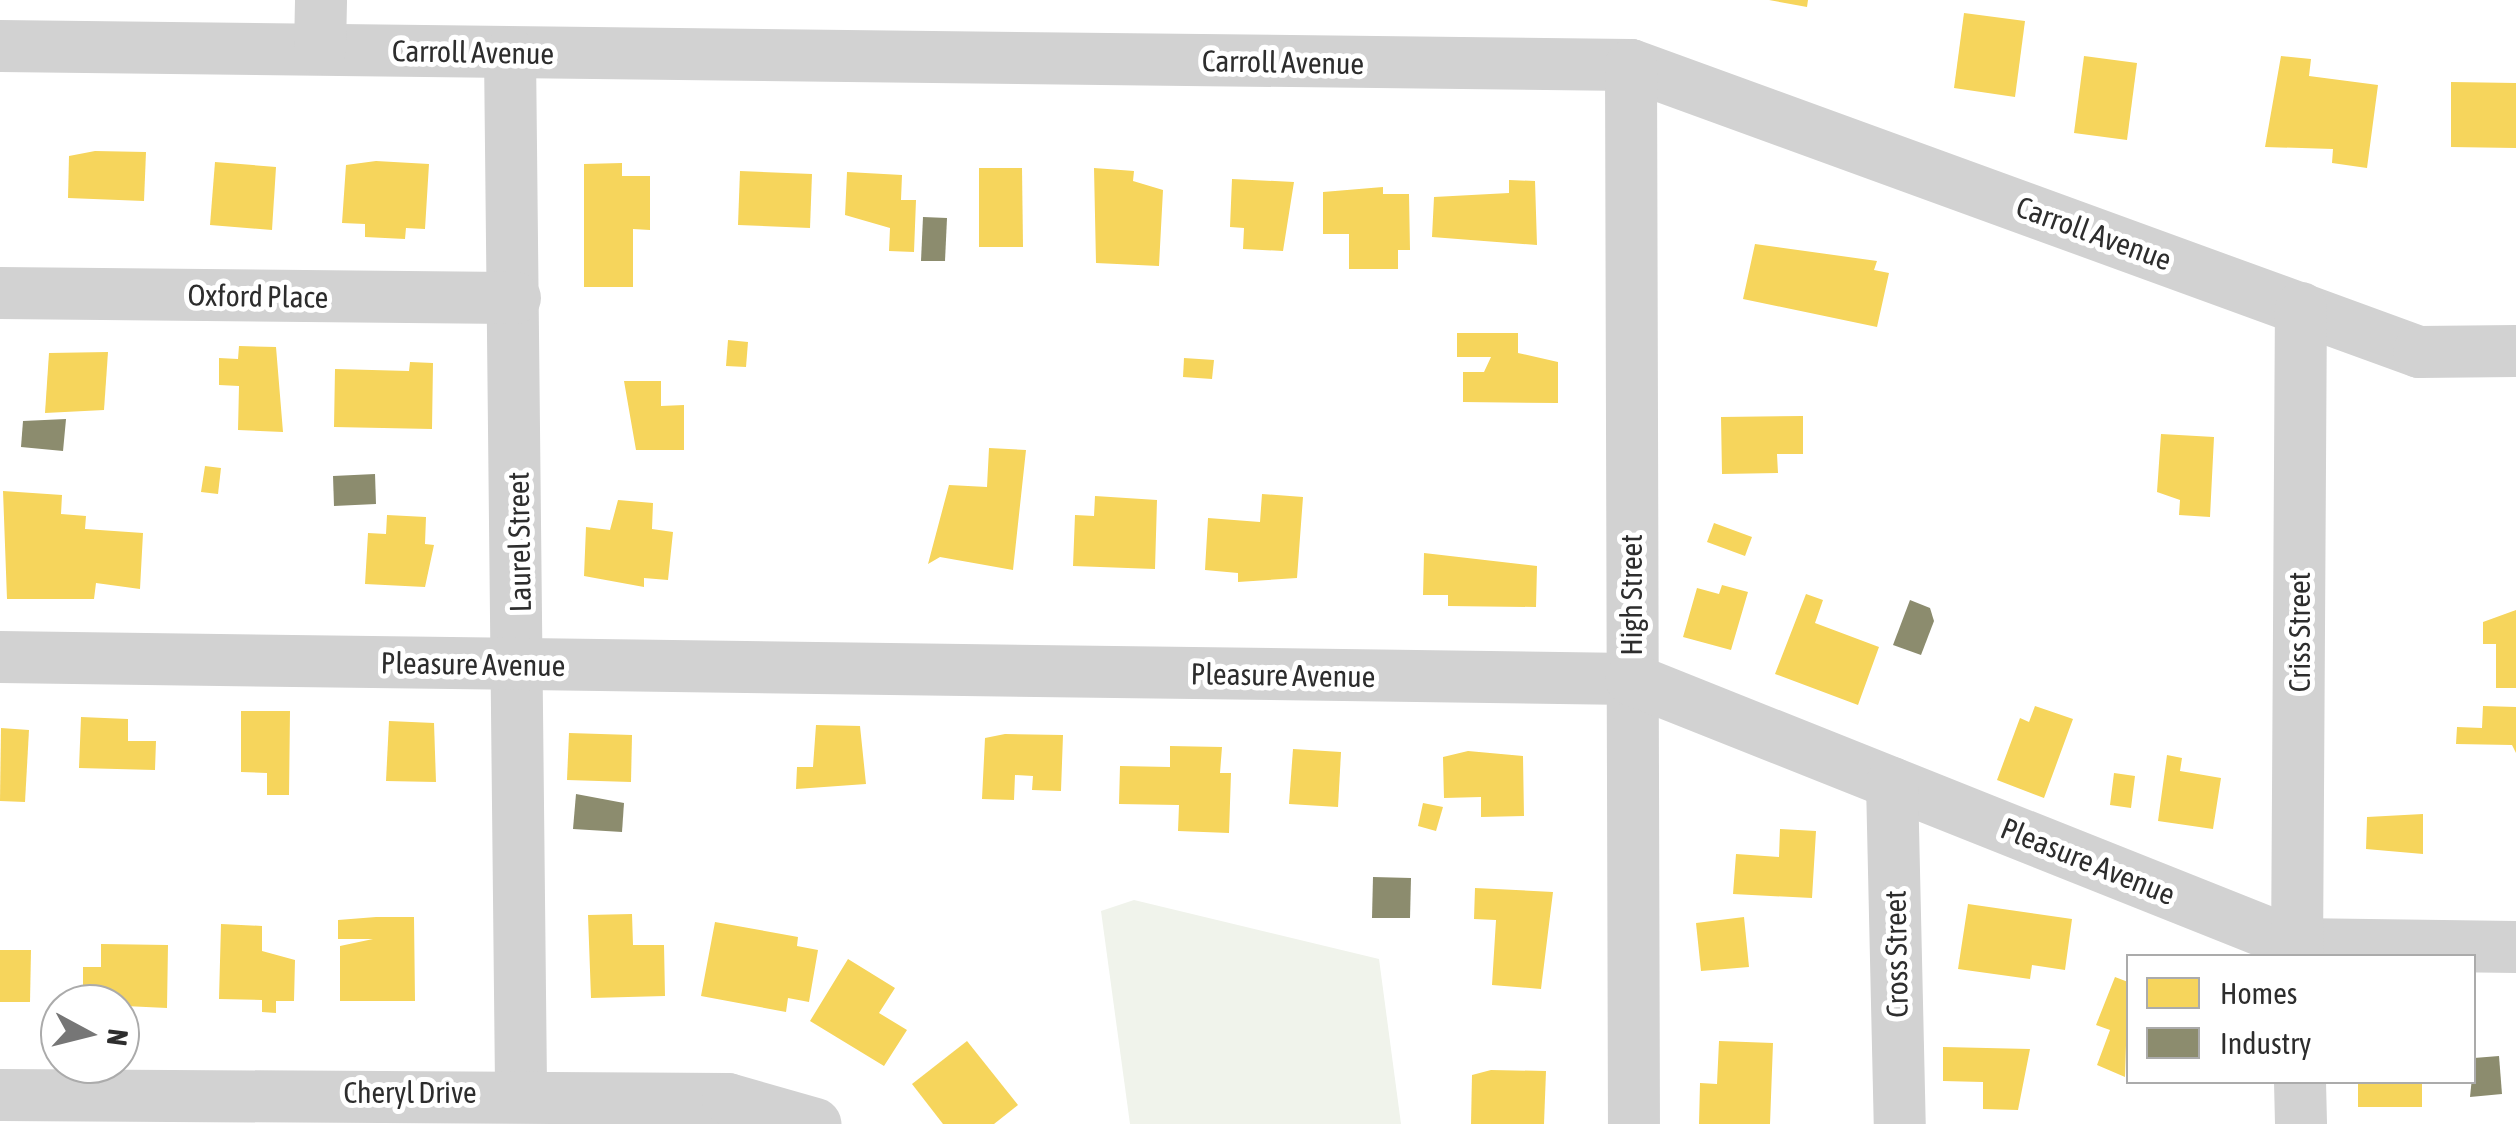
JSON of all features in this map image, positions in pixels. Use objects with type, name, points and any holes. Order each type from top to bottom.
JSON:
[{"type":"street","name":"Carroll Avenue","points":[[0,46],[321,25],[510,53],[1631,65],[2419,352],[2516,351]]},
{"type":"street","name":"Laurel Street","points":[[510,53],[520,665],[521,1092]]},
{"type":"street","name":"High Street","points":[[1631,65],[1634,1124]]},
{"type":"street","name":"Oxford Place","points":[[0,293],[516,298]]},
{"type":"street","name":"Criss Street","points":[[2296,950],[2302,308]]},
{"type":"street","name":"Pleasure Avenue","points":[[0,656],[1631,679],[2296,950],[2516,946]]},
{"type":"street","name":"Cross Street","points":[[1892,783],[1900,1124]]},
{"type":"street","points":[[2300,1084],[2301,1124]]},
{"type":"street","name":"Cheryl Drive","points":[[0,1095],[521,1092],[728,1099],[816,1124]]},
{"type":"shaded area","points":[[1134,900],[1379,959],[1401,1124],[1130,1124],[1101,911]]},
{"type":"building: Homes","points":[[1769,0],[1808,0],[1807,7]]},
{"type":"building: Homes","points":[[1964,13],[2025,21],[2015,97],[1954,88]]},
{"type":"building: Homes","points":[[2084,56],[2137,63],[2127,140],[2074,133]]},
{"type":"building: Homes","points":[[2281,56],[2311,59],[2309,76],[2378,85],[2367,168],[2332,163],[2333,149],[2265,147]]},
{"type":"building: Homes","points":[[2451,82],[2516,83],[2516,148],[2451,147]]},
{"type":"building: Homes","points":[[95,151],[146,152],[144,201],[68,198],[69,156]]},
{"type":"building: Homes","points":[[376,161],[429,164],[425,229],[406,228],[405,239],[365,237],[365,224],[342,223],[346,165]]},
{"type":"building: Homes","points":[[215,162],[276,167],[272,230],[210,225]]},
{"type":"building: Homes","points":[[622,163],[622,176],[650,176],[650,230],[633,229],[633,287],[584,287],[584,164]]},
{"type":"building: Homes","points":[[979,168],[1022,168],[1023,247],[979,247]]},
{"type":"building: Homes","points":[[1094,168],[1134,171],[1133,181],[1163,190],[1159,266],[1096,263]]},
{"type":"building: Homes","points":[[740,171],[812,174],[810,228],[738,225]]},
{"type":"building: Homes","points":[[847,172],[902,175],[901,200],[916,200],[914,252],[889,251],[890,228],[845,215]]},
{"type":"building: Homes","points":[[1232,179],[1294,182],[1283,251],[1243,249],[1244,228],[1230,227]]},
{"type":"building: Homes","points":[[1509,180],[1535,181],[1537,245],[1432,237],[1434,197],[1509,193]]},
{"type":"building: Homes","points":[[1383,187],[1383,194],[1409,194],[1410,250],[1398,250],[1398,269],[1349,269],[1349,234],[1323,234],[1323,192]]},
{"type":"building: Homes","points":[[1755,244],[1877,261],[1874,270],[1889,273],[1877,327],[1743,299]]},
{"type":"building: Homes","points":[[1457,333],[1518,333],[1518,353],[1558,362],[1558,403],[1463,402],[1463,372],[1484,372],[1491,357],[1457,357]]},
{"type":"building: Homes","points":[[728,340],[748,342],[746,367],[726,366]]},
{"type":"building: Homes","points":[[239,346],[276,347],[283,432],[238,430],[239,386],[219,385],[219,358],[238,359]]},
{"type":"building: Homes","points":[[108,352],[104,410],[45,413],[49,353]]},
{"type":"building: Homes","points":[[1184,358],[1214,360],[1212,379],[1183,377]]},
{"type":"building: Homes","points":[[410,362],[433,363],[432,429],[334,427],[335,369],[409,371]]},
{"type":"building: Homes","points":[[624,381],[661,381],[661,406],[684,405],[684,450],[636,450]]},
{"type":"building: Homes","points":[[1803,416],[1803,454],[1777,454],[1778,473],[1722,474],[1721,417]]},
{"type":"building: Homes","points":[[2161,434],[2214,437],[2210,517],[2179,515],[2180,500],[2157,492]]},
{"type":"building: Homes","points":[[989,448],[1026,450],[1013,570],[940,557],[928,564],[949,485],[987,487]]},
{"type":"building: Homes","points":[[205,466],[221,468],[218,494],[201,492]]},
{"type":"building: Homes","points":[[3,491],[62,495],[61,514],[86,516],[85,529],[143,533],[140,589],[96,583],[94,599],[7,599]]},
{"type":"building: Homes","points":[[1262,494],[1303,497],[1297,578],[1238,582],[1238,573],[1205,570],[1208,518],[1260,522]]},
{"type":"building: Homes","points":[[1095,496],[1157,500],[1155,569],[1073,566],[1075,515],[1094,516]]},
{"type":"building: Homes","points":[[618,500],[653,503],[652,529],[673,532],[668,580],[644,578],[644,587],[584,576],[586,527],[610,530]]},
{"type":"building: Homes","points":[[387,515],[426,517],[425,544],[434,545],[425,587],[365,584],[368,533],[386,534]]},
{"type":"building: Homes","points":[[1714,523],[1752,537],[1745,556],[1707,542]]},
{"type":"building: Homes","points":[[1424,553],[1537,566],[1536,607],[1448,606],[1448,595],[1423,595]]},
{"type":"building: Homes","points":[[1722,585],[1748,592],[1731,650],[1683,637],[1697,588],[1719,594]]},
{"type":"building: Homes","points":[[1806,594],[1823,600],[1815,623],[1879,647],[1858,705],[1775,674]]},
{"type":"building: Homes","points":[[2516,610],[2516,688],[2496,688],[2496,644],[2483,644],[2483,622]]},
{"type":"building: Homes","points":[[2035,706],[2073,719],[2044,798],[1997,780],[2020,718],[2029,722]]},
{"type":"building: Homes","points":[[2483,706],[2516,707],[2516,753],[2512,745],[2456,744],[2457,727],[2482,728]]},
{"type":"building: Homes","points":[[241,711],[290,711],[289,795],[267,795],[267,773],[241,772]]},
{"type":"building: Homes","points":[[81,717],[128,719],[128,741],[156,741],[155,770],[79,768]]},
{"type":"building: Homes","points":[[389,721],[434,723],[436,782],[386,781]]},
{"type":"building: Homes","points":[[816,725],[860,726],[866,784],[796,789],[797,767],[813,767]]},
{"type":"building: Homes","points":[[1,728],[29,730],[25,802],[0,801]]},
{"type":"building: Homes","points":[[569,733],[632,735],[631,782],[567,780]]},
{"type":"building: Homes","points":[[1005,734],[1063,735],[1061,791],[1032,790],[1033,776],[1015,775],[1014,800],[982,799],[985,738]]},
{"type":"building: Homes","points":[[1170,746],[1222,747],[1220,773],[1231,773],[1229,833],[1178,831],[1179,805],[1119,804],[1120,766],[1170,767]]},
{"type":"building: Homes","points":[[1293,749],[1341,752],[1338,807],[1289,804]]},
{"type":"building: Homes","points":[[1468,751],[1523,756],[1524,816],[1481,817],[1481,797],[1444,798],[1443,757]]},
{"type":"building: Homes","points":[[2167,755],[2182,758],[2180,771],[2221,778],[2213,829],[2158,821]]},
{"type":"building: Homes","points":[[2114,773],[2135,776],[2131,808],[2110,805]]},
{"type":"building: Homes","points":[[1423,803],[1443,807],[1436,831],[1418,826]]},
{"type":"building: Homes","points":[[2423,814],[2423,854],[2366,849],[2367,817]]},
{"type":"building: Homes","points":[[1780,829],[1816,831],[1812,898],[1733,894],[1736,854],[1779,857]]},
{"type":"building: Homes","points":[[1475,888],[1553,892],[1541,989],[1492,985],[1496,920],[1474,919]]},
{"type":"building: Homes","points":[[1968,904],[2072,919],[2065,970],[2032,965],[2030,979],[1958,969]]},
{"type":"building: Homes","points":[[632,914],[633,945],[664,945],[665,996],[591,998],[588,915]]},
{"type":"building: Homes","points":[[414,917],[415,1001],[340,1001],[340,946],[373,939],[338,939],[338,920]]},
{"type":"building: Homes","points":[[1744,917],[1749,967],[1701,971],[1696,923]]},
{"type":"building: Homes","points":[[715,922],[798,937],[797,946],[818,950],[809,1002],[788,998],[786,1012],[701,996]]},
{"type":"building: Homes","points":[[221,924],[262,926],[262,951],[295,960],[294,1001],[276,1001],[276,1013],[262,1012],[262,1000],[219,999]]},
{"type":"building: Homes","points":[[101,944],[168,945],[167,1008],[140,1007],[140,984],[83,984],[83,967],[101,967]]},
{"type":"building: Homes","points":[[0,950],[31,950],[30,1002],[0,1002]]},
{"type":"building: Homes","points":[[848,959],[895,988],[879,1013],[907,1030],[884,1066],[810,1021]]},
{"type":"building: Homes","points":[[2115,977],[2126,981],[2125,1077],[2097,1065],[2110,1030],[2096,1025]]},
{"type":"building: Homes","points":[[967,1041],[1018,1105],[994,1124],[943,1124],[912,1084]]},
{"type":"building: Homes","points":[[1719,1041],[1773,1043],[1770,1124],[1699,1124],[1700,1083],[1717,1084]]},
{"type":"building: Homes","points":[[1943,1047],[2030,1049],[2018,1110],[1983,1109],[1983,1082],[1943,1081]]},
{"type":"building: Homes","points":[[1491,1070],[1546,1071],[1544,1124],[1471,1124],[1472,1075]]},
{"type":"building: Homes","points":[[2358,1084],[2422,1084],[2422,1107],[2358,1107]]},
{"type":"building: Industry","points":[[923,217],[947,218],[945,261],[921,261]]},
{"type":"building: Industry","points":[[66,419],[63,451],[21,447],[23,421]]},
{"type":"building: Industry","points":[[375,474],[376,504],[334,506],[333,476]]},
{"type":"building: Industry","points":[[1910,600],[1930,608],[1934,621],[1921,655],[1893,645]]},
{"type":"building: Industry","points":[[576,794],[624,803],[622,832],[573,829]]},
{"type":"building: Industry","points":[[1373,877],[1411,878],[1410,918],[1372,918]]},
{"type":"building: Industry","points":[[2499,1056],[2502,1094],[2470,1097],[2471,1084],[2476,1084],[2476,1058]]}]
